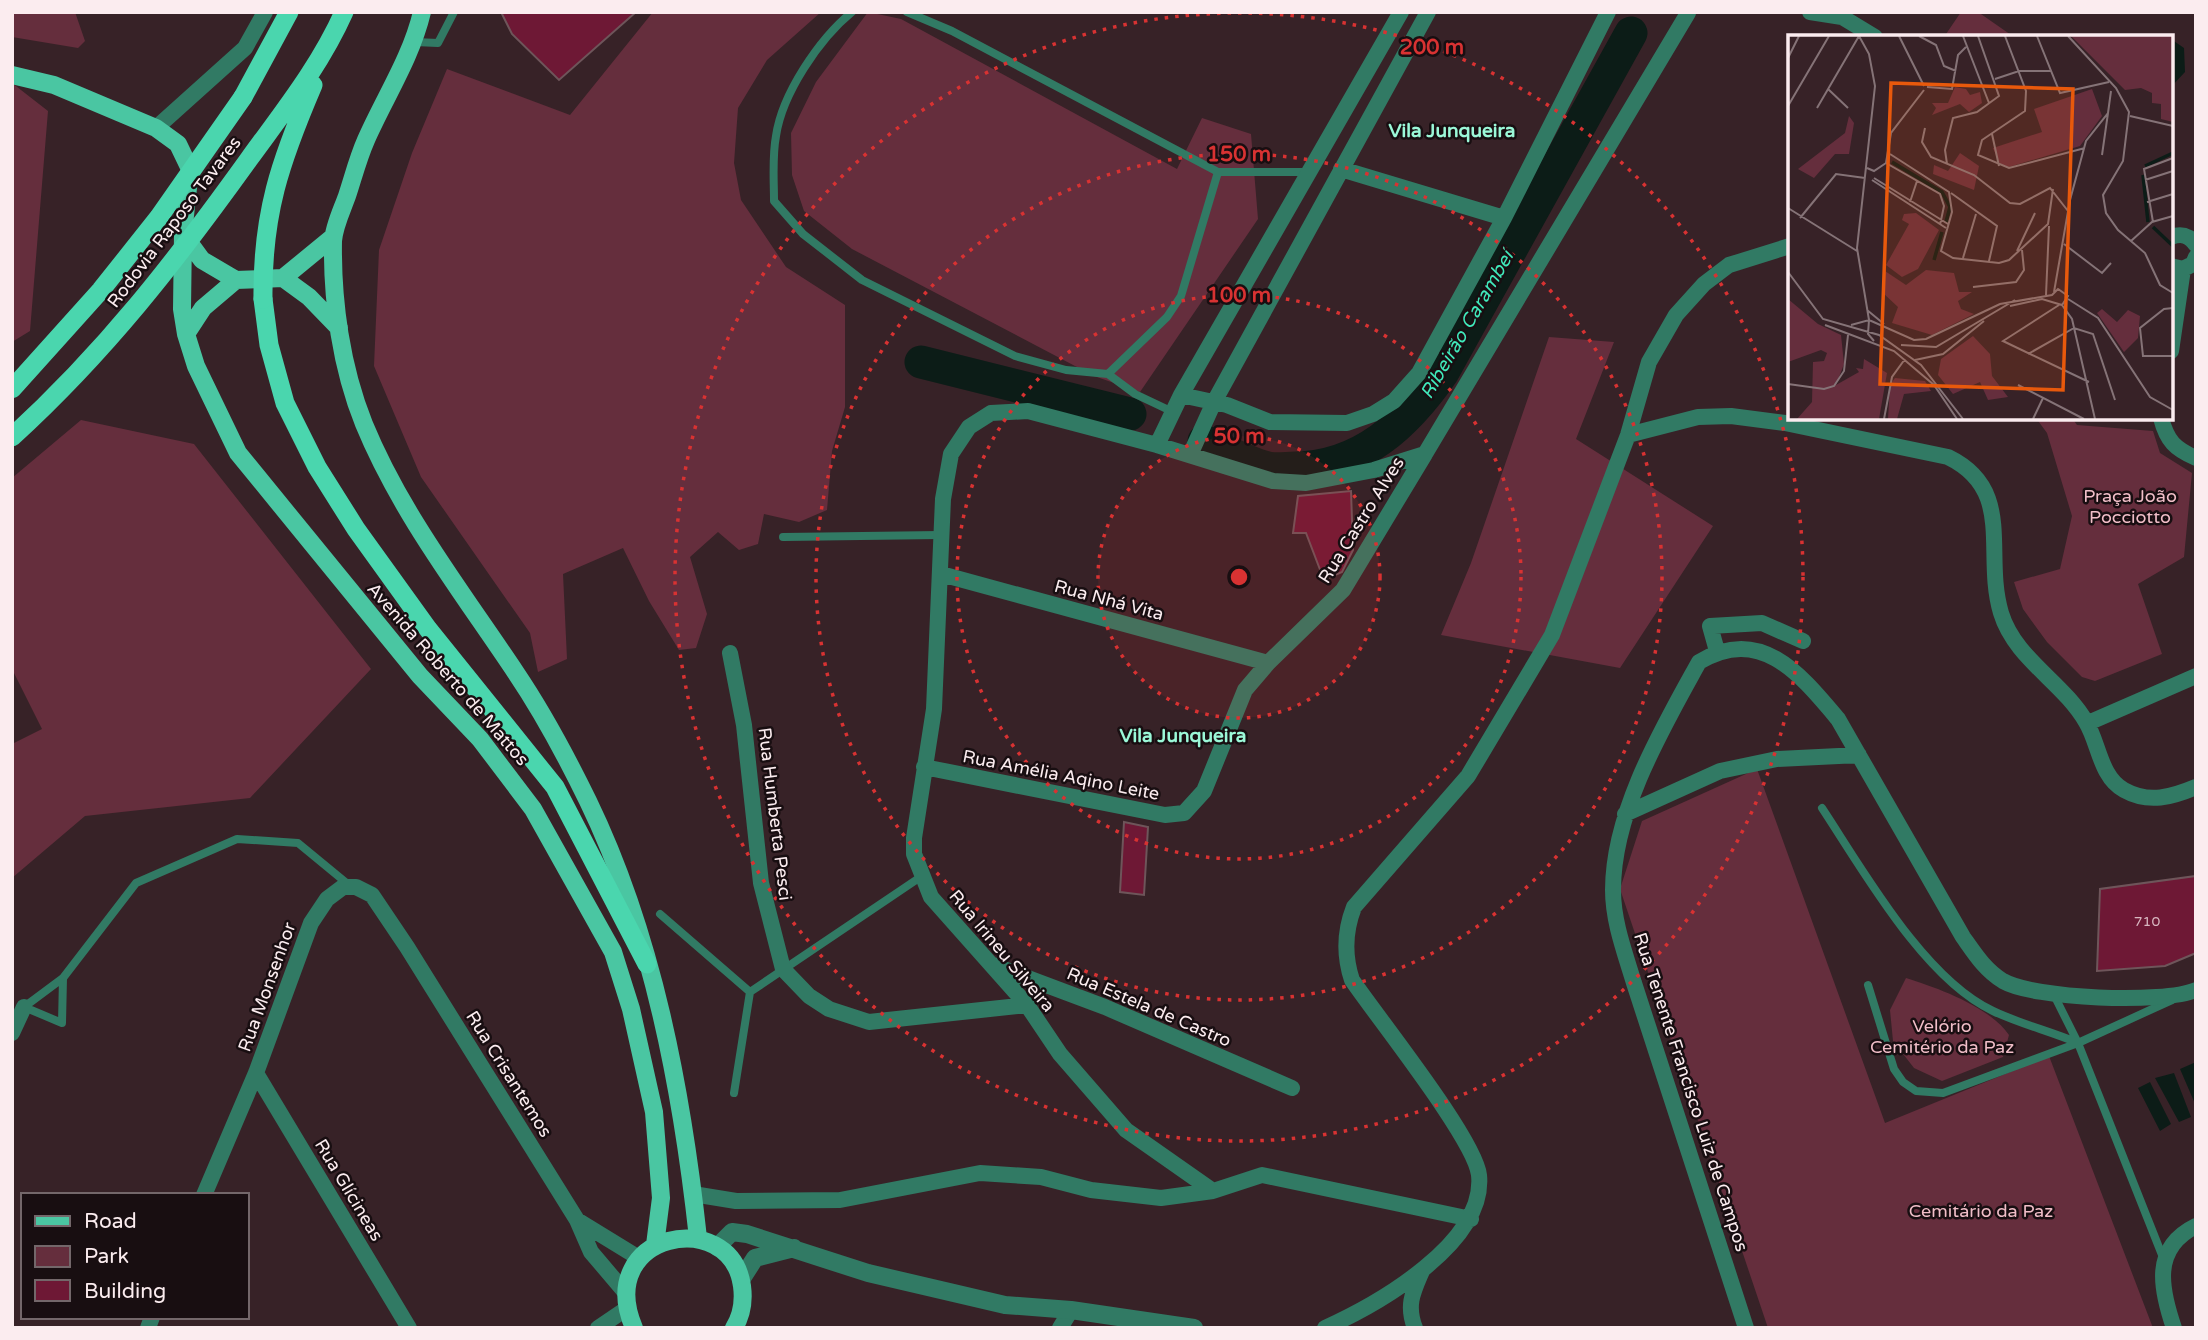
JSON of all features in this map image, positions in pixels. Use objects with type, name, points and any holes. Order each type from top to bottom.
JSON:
[{"type":"highway","name":"Rodovia Raposo Tavares","points":[[12,389],[101,290],[159,217],[243,97],[289,12]]},
{"type":"highway","name":"Rodovia Raposo Tavares","points":[[12,437],[100,351],[146,298],[331,41],[344,12]]},
{"type":"highway","points":[[331,41],[284,153],[271,196],[262,258],[263,299],[269,345],[285,403],[317,467],[356,529],[421,619],[555,787],[647,964]]},
{"type":"main road","points":[[415,42],[422,12]]},
{"type":"main road","points":[[437,12],[415,42],[365,142],[333,237],[339,328],[349,380],[364,424],[407,512],[519,677],[587,800],[613,858],[647,964],[663,1027],[693,1194],[698,1238]]},
{"type":"main road","points":[[12,75],[54,85],[156,128]]},
{"type":"main road","name":"Avenida Roberto de Mattos","points":[[156,128],[178,144],[190,169],[183,234],[182,309],[186,334],[196,366],[238,453],[411,665],[480,738],[526,799],[612,952],[631,1009],[654,1112],[661,1198],[655,1245]]},
{"type":"main road","points":[[183,234],[202,260],[236,280],[283,278],[333,237]]},
{"type":"main road","points":[[283,278],[309,297],[339,328]]},
{"type":"main road","points":[[186,334],[203,308],[236,280]]},
{"type":"main road","points":[[634,1328],[625,1300],[628,1275],[639,1258],[655,1245],[678,1238],[698,1238],[717,1247],[735,1267],[741,1280],[743,1300],[734,1328]]},
{"type":"street","points":[[156,128],[245,47],[264,12]]},
{"type":"street","points":[[1157,444],[1181,395],[1401,12]]},
{"type":"street","points":[[1190,455],[1213,402],[1428,12]]},
{"type":"street","points":[[1181,395],[1213,402],[1270,422],[1347,424],[1373,415],[1405,391],[1419,373],[1504,218],[1608,12]]},
{"type":"street","points":[[1687,12],[1693,12]]},
{"type":"street","name":"Rua Castro Alves","points":[[1268,663],[1343,590],[1687,12]]},
{"type":"street","points":[[1810,12],[1842,17],[1872,35]]},
{"type":"street","points":[[1341,169],[1504,218]]},
{"type":"street","points":[[2173,236],[2188,236],[2196,244]]},
{"type":"street","points":[[1325,1328],[1358,1311],[1422,1270],[1471,1219],[1478,1195],[1479,1174],[1472,1153],[1352,980],[1347,965],[1349,919],[1376,878],[1468,775],[1546,646],[1576,579],[1628,435],[1649,362],[1676,314],[1704,285],[1729,265],[1788,247]]},
{"type":"street","points":[[2173,336],[2183,264]]},
{"type":"street","name":"Rua Irineu Silveira","points":[[1213,1191],[1126,1130],[1060,1054],[1027,1005],[943,915],[914,855],[914,838],[934,709],[941,574],[940,535],[951,454],[969,427],[991,412],[1028,411],[1157,444],[1273,481],[1306,483],[1374,470],[1425,454]]},
{"type":"street","points":[[1628,435],[1698,417],[1731,416],[1785,423],[1948,457],[1968,467],[1982,480],[1992,509],[1994,570],[2001,613],[2013,640],[2072,701],[2088,723],[2104,769],[2121,789],[2140,797],[2155,799],[2177,795],[2196,787]]},
{"type":"street","points":[[2162,420],[2167,438],[2178,450],[2196,458]]},
{"type":"street","name":"Rua Nhá Vita","points":[[941,574],[1268,663]]},
{"type":"street","points":[[1803,641],[1762,623],[1710,625],[1717,651],[1742,648],[1763,651],[1784,663],[1838,719],[1963,937],[1984,967],[2005,982],[2032,990],[2124,998],[2179,997],[2196,990]]},
{"type":"street","name":"Rua Tenente Francisco Luiz de Campos","points":[[1717,651],[1699,662],[1694,669],[1625,814],[1615,855],[1613,891],[1618,927],[1746,1328]]},
{"type":"street","name":"Rua Humberta Pesci","points":[[730,653],[744,725],[761,883],[783,970]]},
{"type":"street","name":"Rua Amélia Aqino Leite","points":[[924,767],[1165,816],[1184,813],[1204,791],[1245,690],[1268,663]]},
{"type":"street","points":[[2088,723],[2196,676]]},
{"type":"street","points":[[1625,814],[1720,771],[1777,759],[1858,755]]},
{"type":"street","name":"Rua Monsenhor","points":[[205,1193],[256,1073],[311,923],[327,899],[343,887],[351,887]]},
{"type":"street","name":"Rua Crisantemos","points":[[351,887],[372,895],[407,947],[577,1220],[591,1252],[625,1300]]},
{"type":"street","name":"Rua Estela de Castro","points":[[991,964],[1105,1007],[1292,1088]]},
{"type":"street","points":[[783,970],[809,996],[829,1009],[869,1022],[1027,1005]]},
{"type":"street","points":[[12,1033],[24,1007]]},
{"type":"street","name":"Rua Glícineas","points":[[256,1073],[409,1328]]},
{"type":"street","points":[[693,1194],[736,1201],[840,1200],[980,1173],[1041,1178],[1091,1190],[1161,1198],[1213,1191],[1262,1175],[1471,1219]]},
{"type":"street","name":"Rua Crisantemos","points":[[577,1220],[639,1258]]},
{"type":"street","points":[[2175,1328],[2162,1294],[2160,1276],[2175,1240],[2196,1226]]},
{"type":"street","points":[[717,1247],[732,1232],[793,1248],[868,1273],[1005,1305],[1071,1310],[1194,1328]]},
{"type":"street","points":[[741,1280],[755,1258],[793,1248]]},
{"type":"street","points":[[1415,1328],[1409,1307],[1422,1270]]},
{"type":"street","points":[[598,1328],[625,1300]]},
{"type":"street","points":[[1060,1328],[1071,1310]]},
{"type":"lane","points":[[415,42],[438,43],[454,12]]},
{"type":"lane","points":[[852,12],[811,55],[781,116],[776,134],[774,201],[803,234],[862,280],[1015,356],[1066,370],[1108,374],[1135,394],[1173,412]]},
{"type":"lane","points":[[907,12],[952,31],[1218,172],[1310,172]]},
{"type":"lane","points":[[1108,374],[1167,317],[1181,296],[1218,172]]},
{"type":"lane","points":[[783,537],[940,535]]},
{"type":"lane","points":[[1822,808],[1894,919],[1963,992],[1993,1011],[2078,1043]]},
{"type":"lane","points":[[24,1007],[63,978],[136,883],[237,839],[298,844],[351,887]]},
{"type":"lane","points":[[734,1093],[750,992],[922,876]]},
{"type":"lane","points":[[660,914],[750,992]]},
{"type":"lane","points":[[24,1007],[62,1023],[63,978]]},
{"type":"lane","points":[[1868,985],[1894,1069],[1903,1082],[1916,1091],[1942,1093],[2027,1059],[2078,1043],[2179,997]]},
{"type":"lane","points":[[2053,992],[2078,1043],[2164,1261]]},
{"type":"green space","points":[[12,12],[75,12],[85,41],[78,48],[12,37]]},
{"type":"green space","points":[[653,12],[821,12],[767,60],[738,108],[734,163],[741,200],[786,267],[845,305],[845,407],[832,451],[827,510],[799,522],[764,514],[758,544],[739,550],[718,532],[690,557],[707,614],[696,648],[679,650],[649,601],[623,548],[563,574],[567,659],[538,672],[530,633],[421,477],[374,366],[379,250],[412,153],[447,69],[570,115]]},
{"type":"green space","points":[[868,12],[901,19],[1177,169],[1202,118],[1251,134],[1258,219],[1140,392],[1094,376],[852,249],[804,211],[792,175],[791,133],[816,82]]},
{"type":"green space","points":[[1961,12],[1978,12],[2011,35],[1945,35]]},
{"type":"green space","points":[[12,83],[48,111],[30,331],[12,342]]},
{"type":"green space","points":[[1549,337],[1614,342],[1576,439],[1713,526],[1620,668],[1441,635],[1471,563]]},
{"type":"green space","points":[[81,420],[194,444],[371,669],[250,798],[85,816],[12,878],[12,744],[42,729],[12,669],[12,478]]},
{"type":"green space","name":"Praça João Pocciotto","points":[[2037,420],[2073,420],[2077,425],[2153,431],[2160,453],[2192,473],[2184,557],[2138,584],[2162,654],[2095,681],[2082,677],[2047,642],[2023,609],[2014,582],[2060,569],[2072,516],[2047,433]]},
{"type":"green space","name":"Cemitário da Paz","points":[[1757,769],[1885,1123],[2049,1056],[2153,1328],[1768,1328],[1620,889],[1642,821]]},
{"type":"green space","name":"Velório Cemitério da Paz","points":[[1906,978],[1948,993],[1989,1016],[2009,1035],[2003,1057],[1942,1081],[1914,1068],[1893,1041],[1890,1010]]},
{"type":"shaded area","points":[[2173,40],[2184,48],[2185,72],[2173,85]]},
{"type":"shaded area","points":[[2196,1062],[2196,1106],[2180,1069]]},
{"type":"shaded area","points":[[2174,1073],[2191,1117],[2179,1122],[2155,1078]]},
{"type":"shaded area","points":[[2150,1082],[2171,1124],[2160,1131],[2138,1088]]},
{"type":"building","points":[[501,12],[636,12],[559,80],[512,34]]},
{"type":"building","points":[[1351,491],[1353,550],[1342,572],[1324,580],[1306,533],[1293,533],[1298,496]]},
{"type":"building","points":[[1124,822],[1148,827],[1144,895],[1120,892]]},
{"type":"building","points":[[2196,876],[2196,953],[2165,966],[2097,971],[2100,889]]},
{"type":"waterway","name":"Ribeirão Carambeí","points":[[1204,441],[1260,466],[1275,469],[1295,468],[1319,466],[1341,460],[1362,451],[1398,425],[1443,372],[1631,33]]},
{"type":"waterway","points":[[921,362],[1130,414]]},
{"type":"district","name":"Vila Junqueira","points":[[1452,131]]},
{"type":"district","name":"Vila Junqueira","points":[[1183,736]]}]
